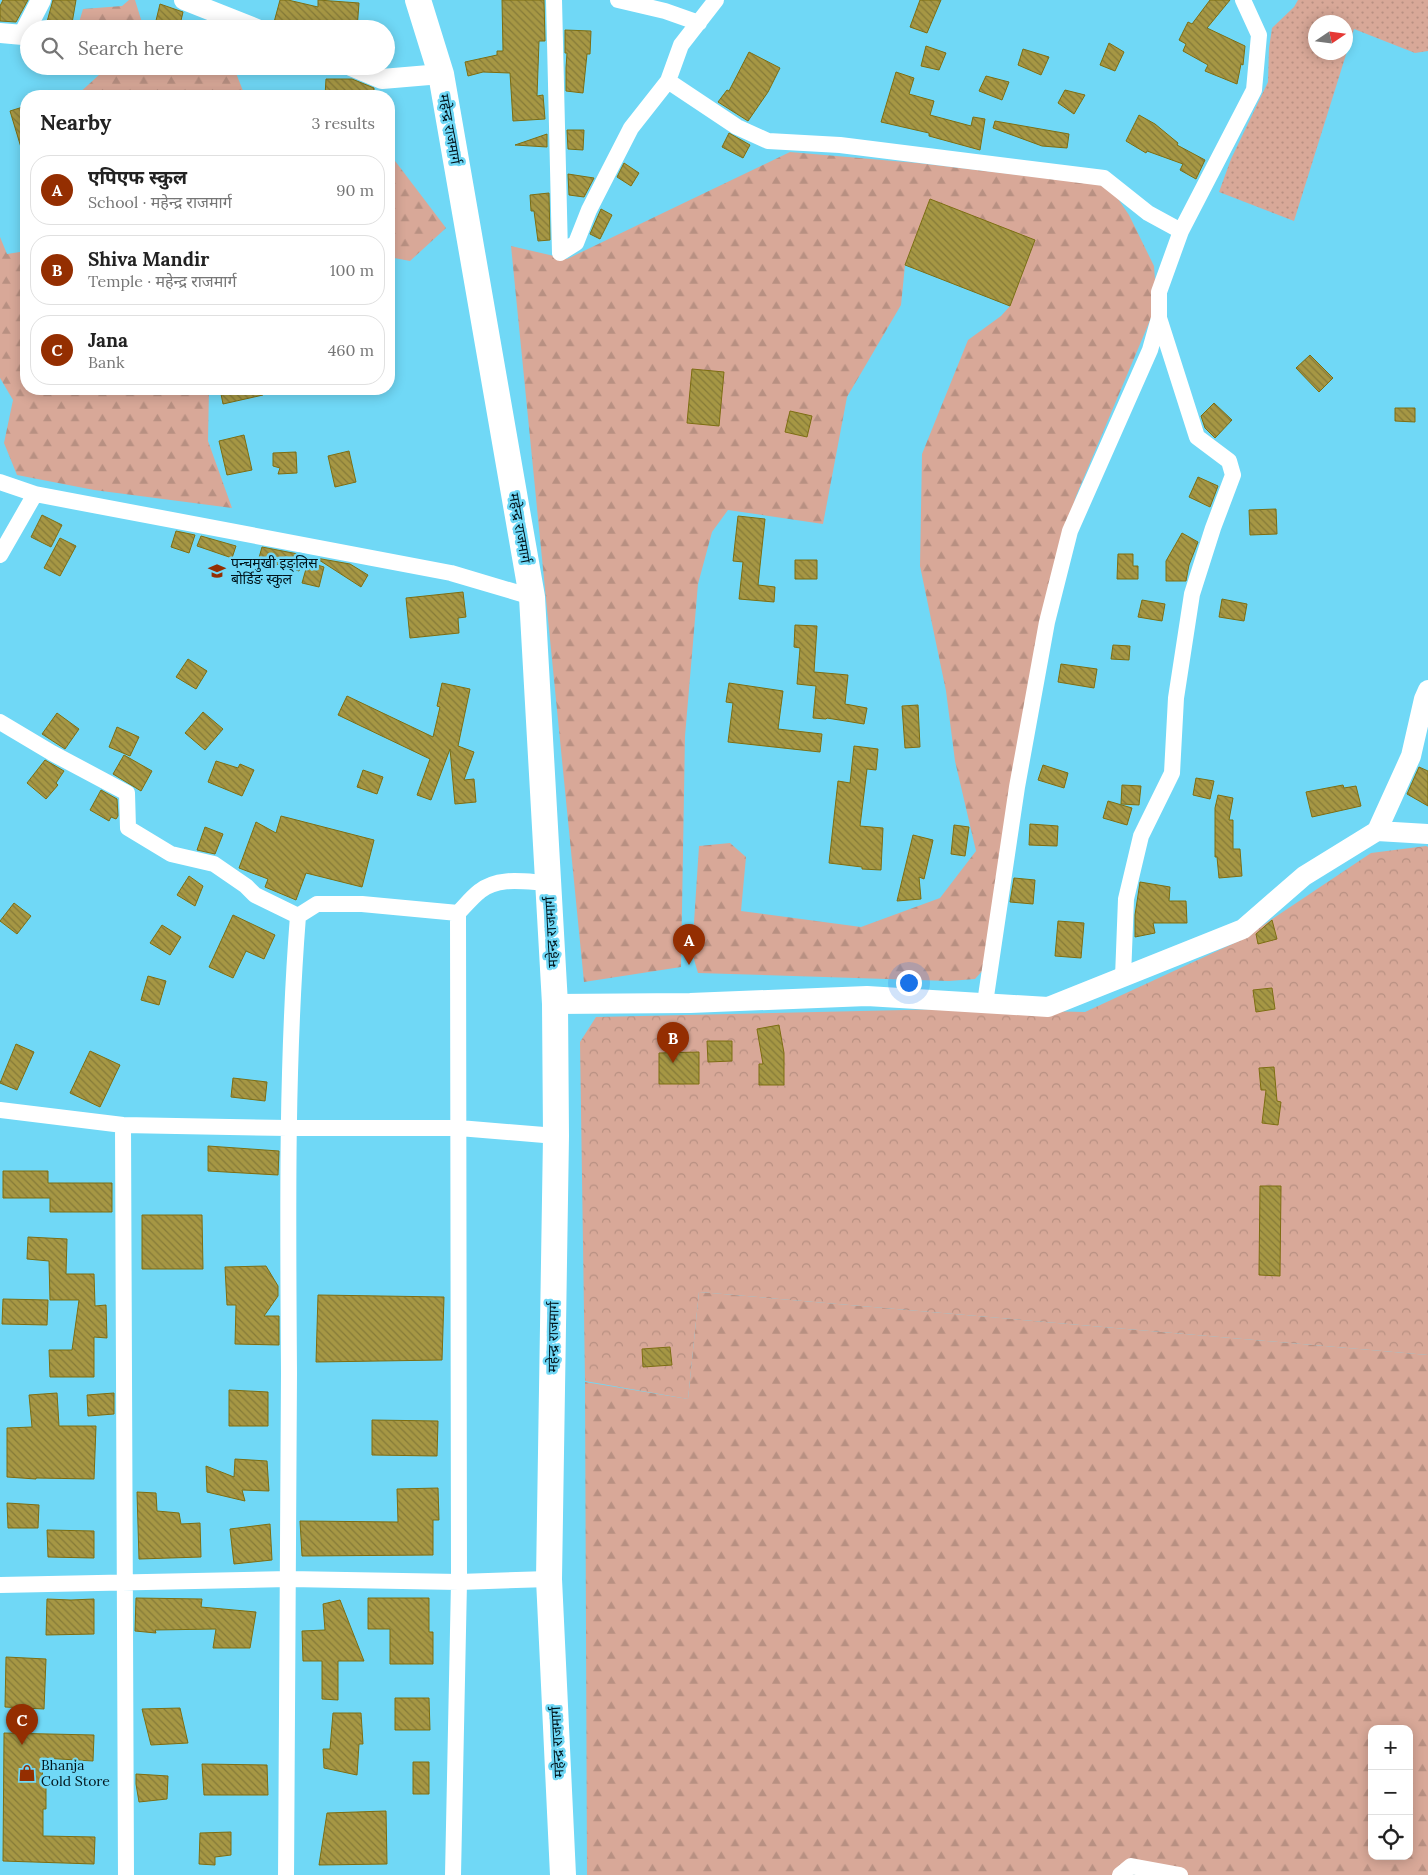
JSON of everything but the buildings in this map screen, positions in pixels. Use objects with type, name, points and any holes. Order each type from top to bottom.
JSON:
[{"type":"highway","name":"महेन्द्र राजमार्ग","points":[[418,0],[441,74],[532,597],[555,1004],[556,1136],[549,1579],[563,1875]]},
{"type":"street","points":[[31,20],[41,0]]},
{"type":"street","points":[[184,0],[234,20]]},
{"type":"street","points":[[554,0],[560,253],[576,244],[589,210],[631,128],[668,81],[681,45],[716,0]]},
{"type":"street","points":[[618,0],[665,11],[698,23]]},
{"type":"street","points":[[985,1003],[1017,787],[1052,604],[1070,531],[1150,350],[1158,318],[1159,292],[1182,231],[1254,90],[1259,35],[1243,0]]},
{"type":"street","points":[[0,33],[20,35]]},
{"type":"street","points":[[372,75],[382,79],[441,74]]},
{"type":"street","points":[[668,81],[737,127],[768,141],[840,144],[1104,178],[1148,213],[1182,231]]},
{"type":"street","points":[[1123,977],[1126,899],[1141,836],[1172,773],[1176,698],[1192,594],[1213,528],[1233,475],[1229,461],[1197,436],[1158,318]]},
{"type":"street","points":[[0,482],[35,494],[451,573],[532,597]]},
{"type":"street","points":[[0,555],[35,494]]},
{"type":"street","points":[[555,1004],[690,1003],[866,996],[1048,1007],[1243,929],[1304,876],[1377,831],[1411,756],[1424,699],[1428,690]]},
{"type":"street","points":[[0,722],[127,793],[128,828],[171,854],[214,864],[256,895],[298,916]]},
{"type":"street","points":[[1377,831],[1428,834]]},
{"type":"street","points":[[453,1875],[459,1582],[458,913],[481,890],[501,882],[516,880],[548,883]]},
{"type":"street","points":[[298,916],[317,904],[362,904],[458,913]]},
{"type":"street","points":[[286,1875],[289,1579],[288,1128],[293,984],[298,916]]},
{"type":"street","points":[[0,1110],[123,1125],[288,1128],[459,1128],[556,1136]]},
{"type":"street","points":[[123,1125],[126,1875]]},
{"type":"street","points":[[0,1585],[124,1584],[289,1579],[459,1582],[549,1579]]},
{"type":"street","points":[[1120,1875],[1131,1866],[1180,1875]]},
{"type":"green space","points":[[129,0],[135,0],[141,20],[80,20],[83,9],[122,6]]},
{"type":"green space","points":[[1298,0],[1428,0],[1428,51],[1415,53],[1354,29],[1353,32],[1353,15],[1308,15],[1308,60],[1344,60],[1294,221],[1219,192],[1231,159],[1268,82],[1269,48],[1272,28],[1294,7]]},
{"type":"green space","points":[[99,75],[237,75],[243,90],[83,90]]},
{"type":"green space","points":[[790,152],[917,163],[1097,184],[1112,190],[1129,215],[1154,266],[1155,280],[1151,318],[1076,496],[1041,617],[984,969],[975,979],[949,981],[698,973],[692,953],[699,846],[730,843],[746,857],[741,911],[861,927],[940,898],[976,851],[955,761],[946,691],[920,566],[922,454],[968,340],[1001,316],[1010,306],[1035,240],[930,200],[905,265],[901,305],[847,397],[823,524],[728,510],[712,532],[698,584],[685,736],[681,967],[584,982],[511,246],[567,259]]},
{"type":"green space","points":[[395,161],[446,228],[410,261],[395,258]]},
{"type":"green space","points":[[0,237],[7,254],[20,252],[20,395],[209,395],[208,441],[232,508],[94,490],[17,475],[4,443],[13,400],[0,378]]},
{"type":"green space","points":[[1428,847],[1428,1355],[699,1292],[688,1399],[585,1381],[580,1042],[596,1017],[949,1009],[1085,1012],[1241,940],[1371,853]]},
{"type":"green space","points":[[699,1292],[1428,1355],[1428,1875],[1180,1875],[1177,1873],[1120,1875],[587,1875],[585,1382],[688,1399]]},
{"type":"place","name":"पन्चमुखी इङ्लिस बोर्डिङ स्कुल","points":[[217,571]]},
{"type":"place","name":"एपिएफ स्कुल","points":[[689,965]]},
{"type":"place","name":"Shiva Mandir","points":[[673,1063]]},
{"type":"place","name":"Jana","points":[[22,1745]]},
{"type":"place","name":"Bhanja Cold Store","points":[[27,1773]]}]
